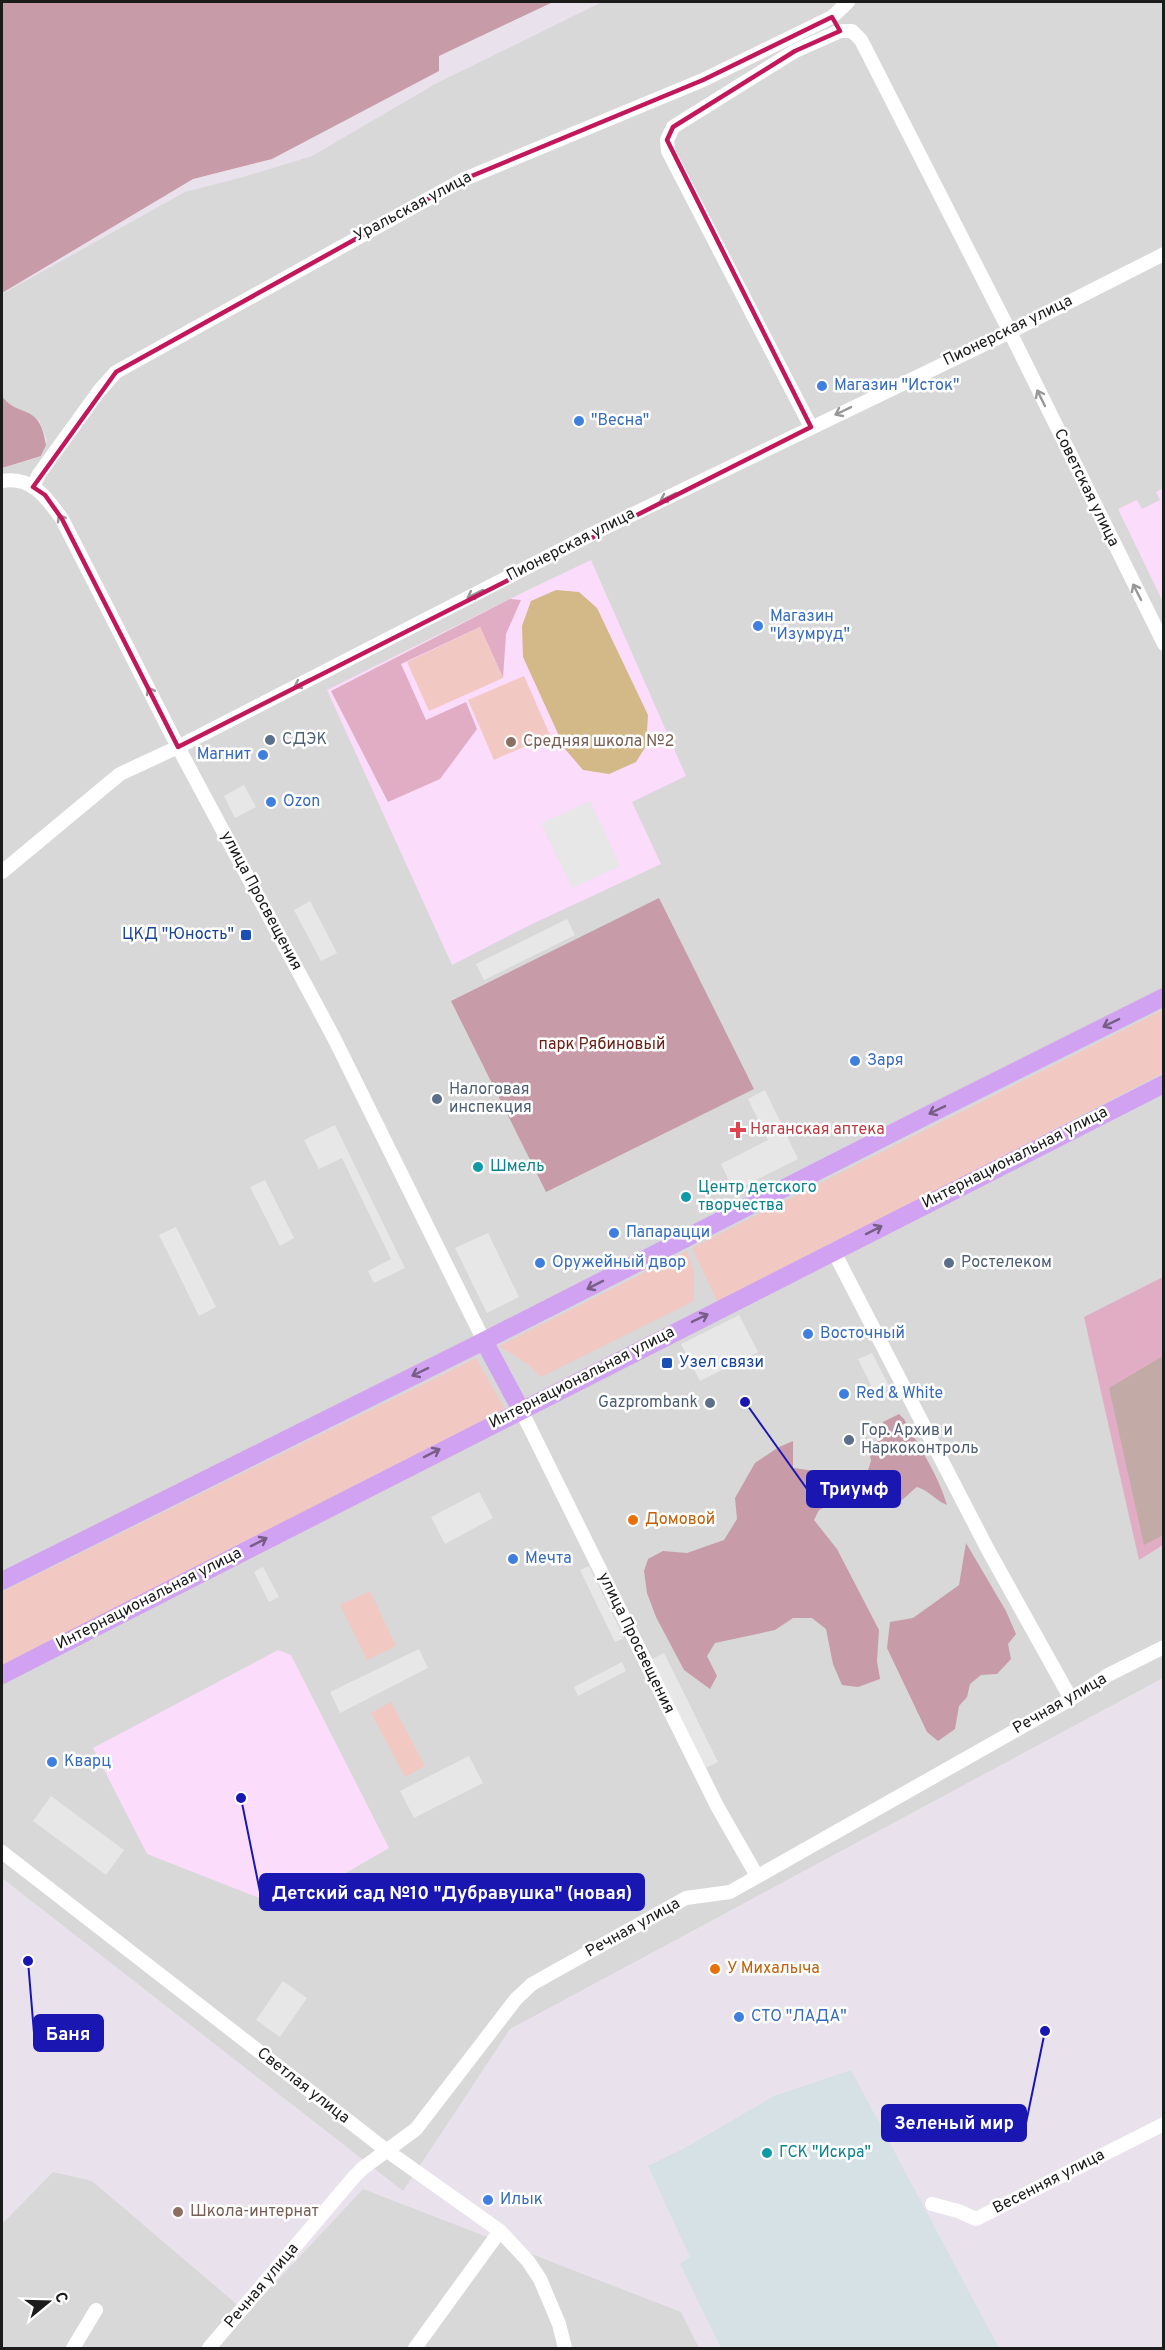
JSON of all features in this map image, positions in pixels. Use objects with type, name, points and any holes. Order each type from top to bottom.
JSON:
[{"type":"main road","points":[[2,1581],[484,1341],[1164,997]]},
{"type":"main road","name":"Интернациональная улица","points":[[2,1675],[520,1408],[1164,1084]]},
{"type":"main road","points":[[484,1341],[520,1408]]},
{"type":"street","name":"Уральская улица","points":[[33,487],[39,474],[93,399],[116,372],[462,180],[703,80],[832,17],[848,2]]},
{"type":"street","points":[[811,427],[668,151],[667,140],[673,127],[795,51],[840,31],[833,24],[832,17]]},
{"type":"street","name":"Советская улица","points":[[840,31],[852,32],[861,40],[1010,332],[1164,644]]},
{"type":"street","name":"Пионерская улица","points":[[2,872],[120,774],[178,747],[599,531],[1010,332],[1164,254]]},
{"type":"street","name":"улица Просвещения","points":[[2,480],[18,479],[33,487],[45,495],[62,519],[178,747],[349,1066],[484,1341]]},
{"type":"street","points":[[833,1250],[987,1548],[1071,1699]]},
{"type":"street","name":"улица Просвещения","points":[[520,1408],[717,1806],[757,1876]]},
{"type":"street","name":"Речная улица","points":[[209,2349],[354,2177],[416,2129],[516,1999],[532,1984],[686,1898],[730,1892],[1071,1699],[1108,1675],[1164,1647]]},
{"type":"street","name":"Светлая улица","points":[[2,1852],[386,2150],[500,2231],[528,2261],[540,2279],[559,2324],[565,2349]]},
{"type":"street","name":"Весенняя улица","points":[[932,2204],[976,2219],[1164,2124]]},
{"type":"street","points":[[415,2349],[500,2231]]},
{"type":"street","points":[[73,2349],[96,2310]]},
{"type":"highlighted area","points":[[832,17],[840,31],[795,51],[673,127],[667,140],[811,427],[178,747],[62,519],[45,495],[33,487],[116,372],[462,180],[703,80]]},
{"type":"shaded area","points":[[602,2],[1163,2],[1163,1678],[510,2029],[403,2191],[2,1878],[2,468],[42,456],[47,440],[39,420],[8,404],[2,395],[2,294],[185,192],[312,156],[437,83]]},
{"type":"shaded area","points":[[1163,488],[1163,602],[1118,509],[1137,500],[1142,509],[1160,500],[1156,492]]},
{"type":"shaded area","name":"Средняя школа №2","points":[[591,560],[686,776],[632,802],[661,864],[530,925],[452,965],[327,690]]},
{"type":"shaded area","points":[[556,590],[579,592],[597,608],[648,715],[646,746],[636,762],[609,774],[583,770],[565,749],[523,657],[522,626],[531,601]]},
{"type":"shaded area","points":[[510,599],[521,600],[506,634],[503,678],[480,627],[401,664],[426,720],[466,702],[477,729],[440,779],[388,802],[331,691]]},
{"type":"shaded area","points":[[480,627],[503,678],[429,711],[407,662]]},
{"type":"shaded area","points":[[524,676],[550,735],[494,760],[468,700]]},
{"type":"shaded area","points":[[244,785],[256,807],[235,818],[224,796]]},
{"type":"shaded area","points":[[590,801],[620,866],[572,888],[541,823]]},
{"type":"shaded area","points":[[310,901],[337,953],[321,961],[294,910]]},
{"type":"shaded area","points":[[567,919],[575,935],[484,980],[476,964]]},
{"type":"shaded area","points":[[1163,1010],[1163,1073],[718,1303],[692,1248]]},
{"type":"shaded area","points":[[765,1090],[798,1159],[734,1191],[721,1164],[768,1140],[748,1099]]},
{"type":"shaded area","points":[[335,1125],[405,1268],[374,1283],[368,1271],[391,1259],[342,1158],[319,1169],[304,1140]]},
{"type":"shaded area","points":[[265,1180],[294,1238],[280,1246],[250,1187]]},
{"type":"shaded area","points":[[176,1227],[216,1307],[199,1316],[159,1235]]},
{"type":"shaded area","points":[[488,1233],[519,1297],[487,1313],[455,1248]]},
{"type":"shaded area","points":[[687,1251],[694,1272],[694,1301],[541,1377],[529,1365],[499,1346]]},
{"type":"shaded area","points":[[1163,1277],[1163,1545],[1139,1560],[1084,1317]]},
{"type":"shaded area","points":[[739,1315],[758,1352],[700,1381],[681,1344]]},
{"type":"shaded area","points":[[872,1353],[889,1386],[875,1393],[858,1359]]},
{"type":"shaded area","points":[[1163,1356],[1163,1535],[1144,1545],[1109,1388]]},
{"type":"shaded area","points":[[476,1358],[505,1409],[2,1665],[2,1592]]},
{"type":"shaded area","points":[[479,1492],[493,1518],[445,1544],[431,1517]]},
{"type":"shaded area","points":[[589,1566],[624,1638],[615,1642],[580,1570]]},
{"type":"shaded area","points":[[263,1567],[279,1597],[269,1602],[254,1572]]},
{"type":"shaded area","points":[[370,1591],[396,1646],[367,1660],[340,1605]]},
{"type":"shaded area","points":[[419,1649],[428,1668],[340,1713],[330,1692]]},
{"type":"shaded area","points":[[278,1650],[291,1655],[389,1848],[285,1908],[147,1854],[93,1748]]},
{"type":"shaded area","points":[[664,1653],[718,1762],[706,1768],[652,1659]]},
{"type":"shaded area","points":[[622,1662],[626,1671],[578,1696],[574,1687]]},
{"type":"shaded area","points":[[391,1702],[425,1766],[405,1777],[371,1713]]},
{"type":"shaded area","points":[[469,1756],[483,1783],[414,1818],[400,1791]]},
{"type":"shaded area","points":[[51,1796],[124,1850],[106,1875],[33,1821]]},
{"type":"shaded area","points":[[283,1981],[307,1998],[280,2037],[256,2020]]},
{"type":"shaded area","points":[[851,2070],[999,2348],[721,2348],[680,2264],[690,2257],[648,2166],[685,2148],[774,2096]]},
{"type":"shaded area","points":[[53,2172],[92,2181],[247,2313],[363,2189],[681,2312],[699,2348],[2,2348],[2,2224]]},
{"type":"green space","points":[[2,2],[553,2],[439,56],[439,71],[272,159],[193,179],[2,293]]},
{"type":"green space","points":[[2,396],[8,403],[34,416],[43,431],[46,445],[41,456],[2,468]]},
{"type":"green space","name":"парк Рябиновый","points":[[659,898],[754,1089],[546,1192],[451,1001]]},
{"type":"green space","points":[[899,1414],[933,1472],[947,1505],[917,1487],[900,1501],[891,1503],[877,1502],[862,1491],[858,1478],[867,1473],[871,1461],[869,1450],[882,1436],[883,1422]]},
{"type":"green space","points":[[793,1441],[793,1468],[816,1471],[822,1479],[847,1487],[842,1499],[819,1510],[814,1520],[837,1549],[879,1630],[877,1661],[880,1679],[858,1687],[842,1685],[833,1664],[826,1629],[812,1618],[793,1618],[775,1630],[715,1643],[707,1656],[717,1676],[710,1689],[684,1670],[656,1617],[647,1593],[644,1571],[648,1559],[663,1551],[687,1553],[724,1540],[737,1519],[735,1498],[755,1463],[779,1447]]},
{"type":"green space","points":[[966,1543],[1006,1611],[1016,1634],[1008,1644],[1011,1659],[997,1674],[981,1675],[970,1684],[967,1697],[959,1706],[955,1729],[938,1741],[927,1732],[887,1648],[890,1622],[913,1618],[959,1585]]},
{"type":"place","name":"Магазин \"Исток\"","points":[[822,386]]},
{"type":"place","name":"\"Весна\"","points":[[579,421]]},
{"type":"place","name":"Магазин \"Изумруд\"","points":[[758,626]]},
{"type":"place","name":"СДЭК","points":[[270,740]]},
{"type":"place","name":"Средняя школа №2","points":[[511,742]]},
{"type":"place","name":"Магнит","points":[[263,755]]},
{"type":"place","name":"Ozon","points":[[271,802]]},
{"type":"place","name":"ЦКД \"Юность\"","points":[[246,935]]},
{"type":"place","name":"Заря","points":[[855,1061]]},
{"type":"place","name":"Налоговая инспекция","points":[[437,1099]]},
{"type":"place","name":"Няганская аптека","points":[[738,1130]]},
{"type":"place","name":"Шмель","points":[[478,1167]]},
{"type":"place","name":"Центр детского творчества","points":[[686,1197]]},
{"type":"place","name":"Папарацци","points":[[614,1233]]},
{"type":"place","name":"Оружейный двор","points":[[540,1263]]},
{"type":"place","name":"Ростелеком","points":[[949,1263]]},
{"type":"place","name":"Восточный","points":[[808,1334]]},
{"type":"place","name":"Узел связи","points":[[667,1363]]},
{"type":"place","name":"Red & White","points":[[844,1394]]},
{"type":"place","name":"Триумф","points":[[745,1402]]},
{"type":"place","name":"Gazprombank","points":[[710,1403]]},
{"type":"place","name":"Гор. Архив и Наркоконтроль","points":[[849,1440]]},
{"type":"place","name":"Домовой","points":[[633,1520]]},
{"type":"place","name":"Мечта","points":[[513,1559]]},
{"type":"place","name":"Кварц","points":[[52,1762]]},
{"type":"place","name":"Детский сад №10 \"Дубравушка\" (новая)","points":[[241,1798]]},
{"type":"place","name":"Баня","points":[[28,1961]]},
{"type":"place","name":"У Михалыча","points":[[715,1969]]},
{"type":"place","name":"СТО \"ЛАДА\"","points":[[739,2017]]},
{"type":"place","name":"Зеленый мир","points":[[1045,2031]]},
{"type":"place","name":"ГСК \"Искра\"","points":[[767,2153]]},
{"type":"place","name":"Илык","points":[[488,2200]]},
{"type":"place","name":"Школа-интернат","points":[[178,2212]]}]
